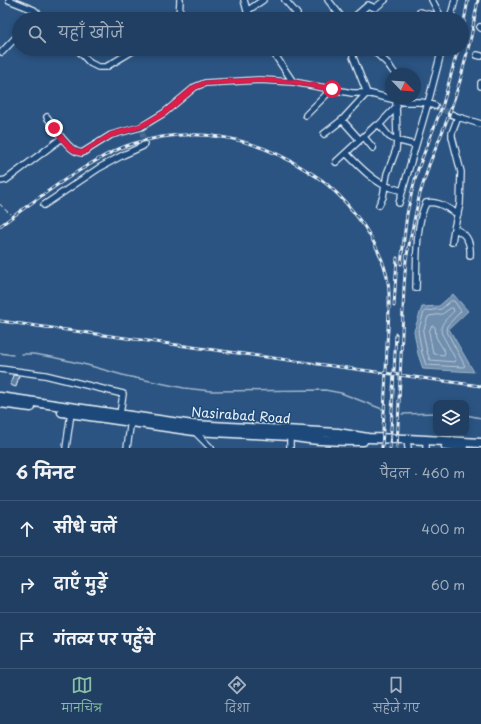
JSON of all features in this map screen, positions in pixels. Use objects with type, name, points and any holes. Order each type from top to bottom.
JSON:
[{"type":"highway","name":"Nasirabad Road","points":[[0,397],[120,414],[132,419],[194,431],[290,436],[302,435]]},
{"type":"highway","name":"Nasirabad Road","points":[[0,403],[71,413],[302,435],[339,441],[365,440],[408,443],[481,443]]},
{"type":"highway","name":"Nasirabad Road","points":[[408,443],[426,446],[464,448]]},
{"type":"street","points":[[9,0],[30,8],[35,12]]},
{"type":"street","points":[[179,12],[180,0]]},
{"type":"street","points":[[244,0],[247,11],[263,0]]},
{"type":"street","points":[[285,0],[295,12]]},
{"type":"street","points":[[328,0],[333,3],[339,12]]},
{"type":"street","points":[[360,12],[368,5],[375,8],[385,0]]},
{"type":"street","points":[[432,0],[440,12]]},
{"type":"street","points":[[452,12],[455,0]]},
{"type":"street","points":[[2,52],[12,41]]},
{"type":"street","points":[[83,56],[90,63],[98,67],[106,67],[125,56]]},
{"type":"street","points":[[276,56],[293,82]]},
{"type":"street","points":[[353,56],[367,93]]},
{"type":"street","points":[[380,56],[391,68]]},
{"type":"street","points":[[399,203],[440,56]]},
{"type":"street","points":[[47,117],[66,144],[77,153],[82,153],[111,135],[142,129],[195,87],[205,83],[260,80],[293,82],[352,92],[367,93],[385,99]]},
{"type":"street","points":[[306,115],[332,89]]},
{"type":"street","points":[[324,134],[342,120],[367,93]]},
{"type":"street","points":[[421,102],[435,106]]},
{"type":"street","points":[[336,162],[375,126],[379,125],[395,104]]},
{"type":"street","points":[[379,205],[383,198],[387,174],[396,150],[396,104]]},
{"type":"street","points":[[451,114],[481,124]]},
{"type":"street","points":[[452,242],[456,230],[460,204],[461,172],[452,137],[454,126],[458,117]]},
{"type":"street","points":[[342,120],[373,148]]},
{"type":"street","points":[[379,125],[392,138],[415,145]]},
{"type":"street","points":[[0,181],[6,180],[62,138]]},
{"type":"street","points":[[44,205],[99,168],[143,146],[144,143]]},
{"type":"street","points":[[346,153],[361,168],[386,186],[402,191]]},
{"type":"street","points":[[416,288],[418,236],[422,210],[426,203],[432,202],[441,204],[458,214]]},
{"type":"street","points":[[456,230],[462,233],[469,244],[470,256]]},
{"type":"street","points":[[0,368],[45,375],[123,394],[120,414]]},
{"type":"street","points":[[66,448],[71,413]]},
{"type":"street","points":[[127,448],[132,419]]},
{"type":"street","points":[[194,431],[211,448]]},
{"type":"street","points":[[290,436],[290,448]]},
{"type":"path","points":[[0,204],[10,214]]},
{"type":"water","points":[[453,294],[468,311],[449,329],[474,372],[423,369],[418,354],[414,331],[422,307],[439,306]]},
{"type":"building","points":[[13,375],[19,376],[16,387],[10,385]]},
{"type":"waterway","points":[[0,353],[13,355]]},
{"type":"waterway","points":[[21,354],[52,357],[126,376],[184,388],[211,391],[325,390],[341,393],[382,409]]},
{"type":"waterway","points":[[402,414],[433,413]]},
{"type":"waterway","points":[[469,416],[481,418]]},
{"type":"tunnel","points":[[435,106],[451,114]]},
{"type":"tunnel","points":[[142,132],[144,143]]},
{"type":"railway","points":[[466,12],[468,0]]},
{"type":"railway","points":[[469,45],[478,0]]},
{"type":"railway","points":[[401,264],[407,214],[412,191],[418,169],[443,104],[456,56]]},
{"type":"railway","points":[[397,448],[406,260],[419,197],[429,165],[449,115],[466,56]]},
{"type":"railway","points":[[0,226],[38,198],[97,160],[125,146],[155,138],[177,135],[222,137],[244,142],[286,158],[327,184],[344,200],[364,226],[376,246],[387,275],[389,305],[382,448]]},
{"type":"railway","points":[[394,306],[397,258]]},
{"type":"railway","points":[[0,321],[481,386]]},
{"type":"railway","points":[[390,448],[396,334]]},
{"type":"route","points":[[54,128],[66,144],[77,153],[82,153],[111,135],[133,129],[154,119],[164,113],[195,87],[205,83],[260,80],[293,82],[332,89]]}]
